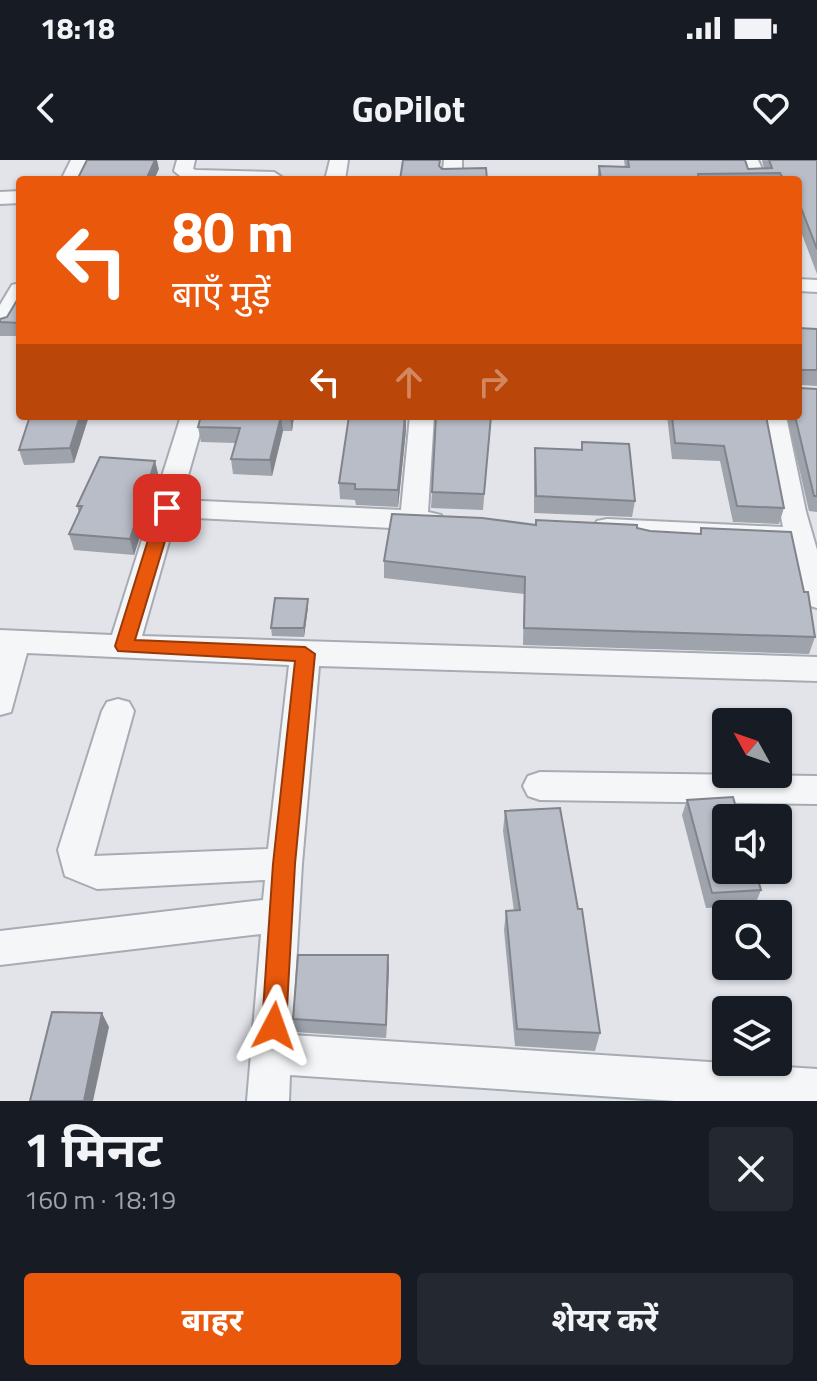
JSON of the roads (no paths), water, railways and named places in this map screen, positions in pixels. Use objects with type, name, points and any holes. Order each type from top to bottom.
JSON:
[{"type":"street","points":[[186,160],[183,171],[192,176],[274,173]]},
{"type":"street","points":[[0,324],[16,297]]},
{"type":"street","points":[[124,646],[192,420]]},
{"type":"street","points":[[414,520],[422,420]]},
{"type":"street","points":[[775,420],[803,521],[815,582]]},
{"type":"street","points":[[167,508],[461,522]]},
{"type":"street","points":[[584,528],[803,521]]},
{"type":"street","points":[[0,703],[8,641],[305,654],[817,669]]},
{"type":"street","points":[[268,1101],[284,864],[305,654]]},
{"type":"street","points":[[118,711],[76,850],[78,865],[97,873],[284,864]]},
{"type":"street","points":[[540,786],[817,790]]},
{"type":"street","points":[[0,948],[281,915]]},
{"type":"street","points":[[272,1054],[817,1090]]}]
